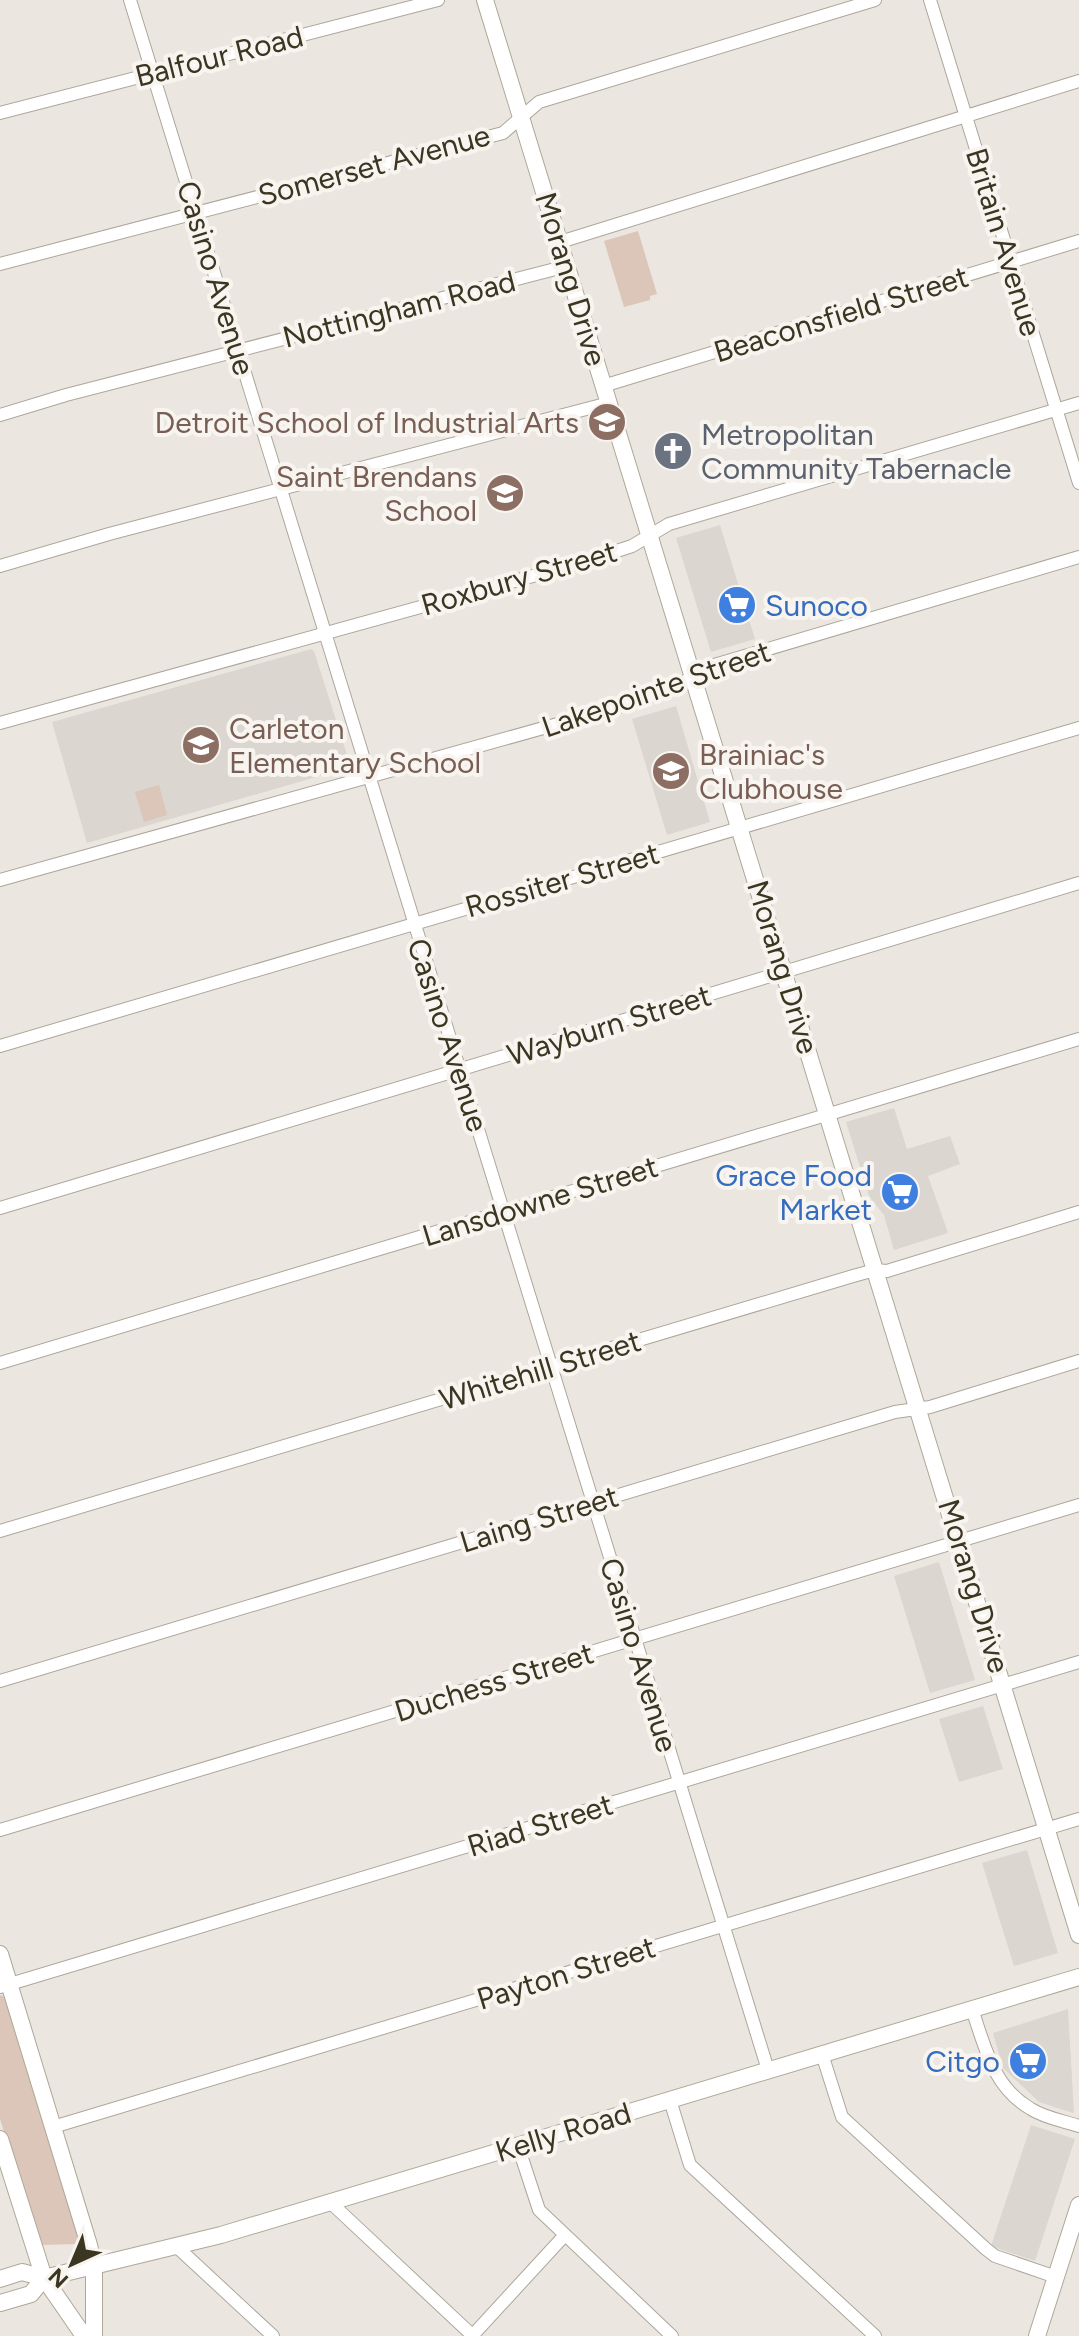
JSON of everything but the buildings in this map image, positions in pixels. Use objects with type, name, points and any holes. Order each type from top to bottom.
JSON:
[{"type":"street","name":"Casino Avenue","points":[[130,0],[768,2070]]},
{"type":"street","name":"Balfour Road","points":[[0,113],[438,0]]},
{"type":"street","name":"Morang Drive","points":[[485,0],[1079,1935]]},
{"type":"street","name":"Somerset Avenue","points":[[0,264],[503,133],[539,102],[875,0]]},
{"type":"street","name":"Britain Avenue","points":[[930,0],[1079,483]]},
{"type":"street","points":[[560,242],[1079,81]]},
{"type":"street","name":"Beaconsfield Street","points":[[603,386],[1079,241]]},
{"type":"street","name":"Nottingham Road","points":[[0,415],[66,395],[567,266]]},
{"type":"street","points":[[0,566],[609,403]]},
{"type":"street","name":"Roxbury Street","points":[[0,723],[580,563],[632,546],[669,524],[1079,403]]},
{"type":"street","name":"Lakepointe Street","points":[[0,880],[622,706],[676,688],[713,666],[1079,557]]},
{"type":"street","name":"Rossiter Street","points":[[0,1046],[1079,728]]},
{"type":"street","name":"Wayburn Street","points":[[0,1208],[1079,883]]},
{"type":"street","name":"Lansdowne Street","points":[[0,1363],[1079,1039]]},
{"type":"street","name":"Whitehill Street","points":[[0,1531],[1079,1212]]},
{"type":"street","name":"Laing Street","points":[[0,1681],[895,1412],[930,1407],[1079,1361]]},
{"type":"street","name":"Duchess Street","points":[[0,1830],[1079,1505]]},
{"type":"street","name":"Riad Street","points":[[5,1985],[1079,1662]]},
{"type":"street","name":"Payton Street","points":[[53,2127],[1079,1819]]},
{"type":"street","points":[[0,1954],[5,1985],[53,2127],[94,2267],[94,2336]]},
{"type":"street","name":"Kelly Road","points":[[0,2279],[22,2272],[44,2278],[176,2246],[1079,1977]]},
{"type":"street","points":[[972,2009],[992,2068],[1008,2089],[1031,2109],[1079,2126]]},
{"type":"street","points":[[822,2054],[842,2117],[995,2256],[1056,2277]]},
{"type":"street","points":[[670,2100],[690,2165],[875,2336]]},
{"type":"street","points":[[0,2139],[44,2278],[84,2336]]},
{"type":"street","points":[[518,2146],[539,2210],[672,2336]]},
{"type":"street","points":[[330,2202],[472,2336],[564,2236]]},
{"type":"street","points":[[1037,2336],[1078,2216]]},
{"type":"street","points":[[176,2246],[273,2336]]},
{"type":"street","name":"Kelly Road","points":[[0,2303],[31,2294],[44,2278]]},
{"type":"shaded area","points":[[638,231],[657,294],[650,296],[650,300],[624,307],[604,241]]},
{"type":"shaded area","points":[[720,525],[755,639],[711,652],[676,538]]},
{"type":"shaded area","name":"Carleton Elementary School","points":[[311,649],[351,767],[87,843],[52,722]]},
{"type":"shaded area","name":"Brainiac's Clubhouse","points":[[676,706],[710,822],[667,835],[632,719]]},
{"type":"shaded area","points":[[159,785],[167,815],[144,822],[135,792]]},
{"type":"shaded area","points":[[894,1108],[907,1149],[950,1136],[960,1164],[928,1176],[948,1233],[894,1250],[884,1215],[869,1196],[846,1122]]},
{"type":"shaded area","points":[[939,1562],[975,1680],[930,1693],[894,1576]]},
{"type":"shaded area","points":[[983,1706],[1003,1769],[959,1782],[939,1719]]},
{"type":"shaded area","points":[[1027,1850],[1058,1953],[1014,1966],[982,1863]]},
{"type":"shaded area","points":[[0,1995],[5,1997],[79,2233],[80,2243],[77,2244],[40,2245],[0,2119]]},
{"type":"shaded area","points":[[1068,2009],[1073,2113],[1039,2102],[1003,2068],[993,2033]]},
{"type":"shaded area","points":[[1031,2125],[1075,2139],[1035,2261],[991,2246]]},
{"type":"place","name":"Detroit School of Industrial Arts","points":[[607,422]]},
{"type":"place","name":"Metropolitan Community Tabernacle","points":[[673,451]]},
{"type":"place","name":"Saint Brendans School","points":[[505,493]]},
{"type":"place","name":"Sunoco","points":[[737,605]]},
{"type":"place","name":"Carleton Elementary School","points":[[201,745]]},
{"type":"place","name":"Brainiac's Clubhouse","points":[[671,771]]},
{"type":"place","name":"Grace Food Market","points":[[900,1192]]},
{"type":"place","name":"Citgo","points":[[1028,2061]]}]
